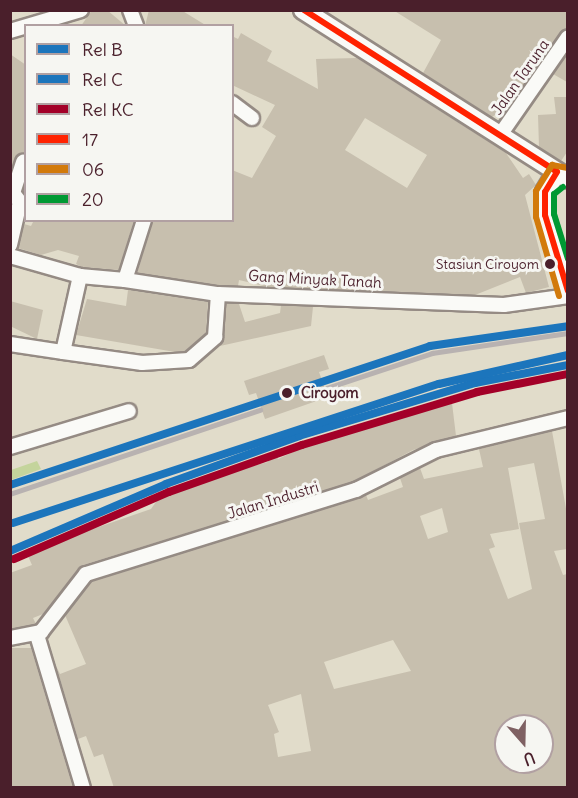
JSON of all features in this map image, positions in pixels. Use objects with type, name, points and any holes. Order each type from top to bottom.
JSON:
[{"type":"main road","points":[[303,10],[562,176],[545,192],[545,215],[567,294]]},
{"type":"street","points":[[34,24],[81,10]]},
{"type":"street","name":"Jalan Taruna","points":[[500,135],[567,37]]},
{"type":"street","points":[[234,104],[252,118]]},
{"type":"street","points":[[10,245],[20,202],[13,193],[20,161]]},
{"type":"street","points":[[125,280],[143,222]]},
{"type":"street","name":"Gang Minyak Tanah","points":[[10,256],[80,276],[125,280],[218,294],[504,305],[567,294]]},
{"type":"street","points":[[63,352],[80,276]]},
{"type":"street","points":[[10,344],[142,363],[189,360],[215,338],[218,294]]},
{"type":"street","points":[[10,447],[129,411]]},
{"type":"street","name":"Jalan Industri","points":[[37,635],[86,574],[356,490],[436,450],[567,418]]},
{"type":"street","points":[[10,638],[37,635],[83,788]]},
{"type":"green space","points":[[37,461],[41,469],[11,480],[11,470]]},
{"type":"building","points":[[92,10],[107,10],[124,24],[82,24]]},
{"type":"building","points":[[149,10],[181,10],[204,24],[146,24]]},
{"type":"building","points":[[393,10],[567,10],[567,28],[510,105],[492,117],[423,73],[441,40]]},
{"type":"building","points":[[241,33],[272,51],[267,61],[318,89],[316,59],[357,58],[506,153],[523,178],[529,174],[536,185],[525,195],[549,287],[526,293],[520,277],[475,295],[268,287],[239,280],[238,286],[219,285],[137,273],[152,222],[234,222],[234,171],[252,178],[276,136],[262,127],[275,105],[234,86],[234,37],[238,39]],"holes":[[[365,118],[427,155],[407,188],[345,150]]]},
{"type":"building","points":[[10,54],[24,64],[24,154],[17,156],[10,171]]},
{"type":"building","points":[[567,54],[567,82],[553,74]]},
{"type":"building","points":[[554,97],[567,97],[567,152],[561,161],[539,147],[538,115],[556,114]]},
{"type":"building","points":[[33,222],[133,222],[119,270],[82,267],[76,264],[79,256],[58,250],[41,255],[18,248],[24,224],[31,226]]},
{"type":"building","points":[[128,290],[208,302],[206,333],[185,351],[175,352],[76,335],[87,299],[126,306]]},
{"type":"building","points":[[10,301],[43,310],[37,339],[10,326]]},
{"type":"building","points":[[226,303],[239,304],[245,322],[280,313],[281,305],[313,307],[311,326],[220,346]]},
{"type":"building","points":[[324,355],[329,369],[319,372],[328,397],[265,419],[256,393],[249,395],[244,381]]},
{"type":"building","points":[[452,403],[456,436],[413,450],[353,482],[83,565],[43,614],[33,618],[36,624],[10,629],[10,573],[32,565],[28,556],[52,543],[151,509],[158,499],[201,480],[268,462],[265,457],[276,453],[278,459],[315,442]]},
{"type":"building","points":[[552,431],[567,514],[567,549],[554,551],[563,575],[567,574],[567,788],[114,788],[103,754],[94,757],[86,736],[78,739],[56,666],[60,674],[86,664],[65,615],[91,582],[366,495],[368,500],[403,487],[400,478],[420,468],[424,479],[483,467],[479,449]],"holes":[[[534,463],[545,519],[519,523],[532,589],[508,599],[489,549],[495,547],[490,534],[519,529],[508,468]],[[442,508],[448,532],[428,539],[420,516]],[[393,640],[411,671],[334,689],[324,662]],[[301,694],[311,751],[278,757],[274,734],[279,732],[268,705]]]},
{"type":"building","points":[[10,648],[31,648],[73,788],[10,788]]},
{"type":"railway","points":[[327,388],[432,353],[568,333]]},
{"type":"railway","points":[[10,494],[260,410]]},
{"type":"rail line","name":"B","points":[[10,485],[430,346],[568,326]]},
{"type":"rail line","name":"C","points":[[13,523],[439,384],[568,355]]},
{"type":"rail line","name":"B","points":[[10,551],[166,484],[299,436],[475,383],[568,365]]},
{"type":"rail line","name":"KC","points":[[14,559],[169,492],[302,445],[477,392],[568,374]]},
{"type":"transit line","name":"17","points":[[304,10],[557,172],[545,192],[545,215],[568,291]]},
{"type":"transit line","name":"06","points":[[559,296],[536,217],[536,191],[552,165],[568,168]]},
{"type":"transit line","name":"20","points":[[563,187],[554,194],[554,214],[568,259]]},
{"type":"place","name":"Stasiun Ciroyom","points":[[550,264]]},
{"type":"place","name":"Ciroyom","points":[[287,393]]}]
